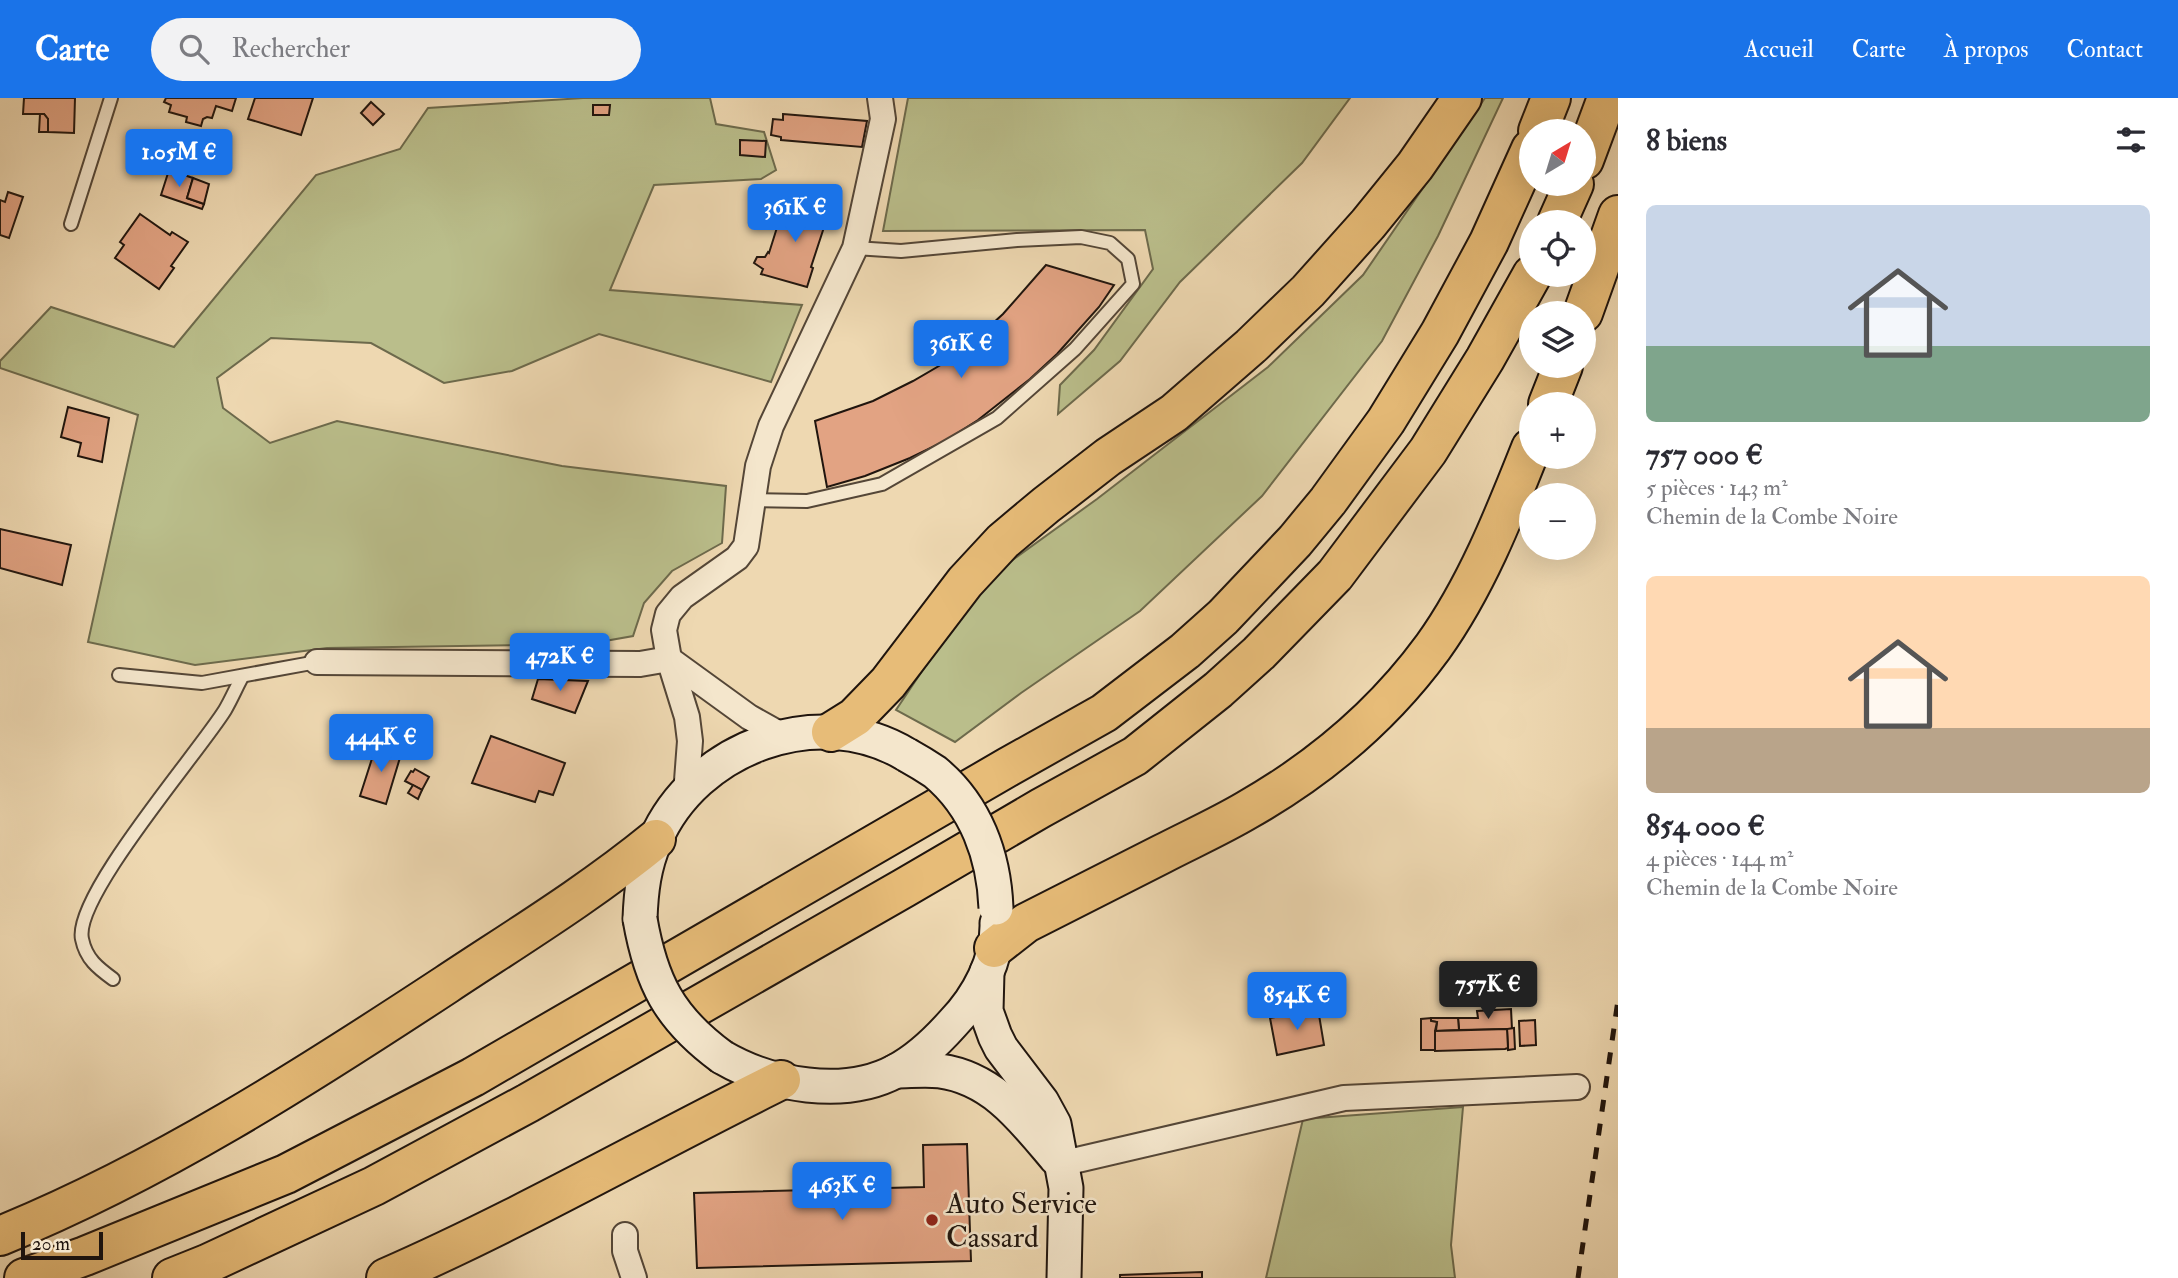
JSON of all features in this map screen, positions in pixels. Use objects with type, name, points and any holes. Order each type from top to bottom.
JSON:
[{"type":"highway","points":[[831,732],[855,717],[888,683],[965,582],[1003,541],[1108,457],[1174,413],[1251,346],[1308,291],[1376,215],[1415,166],[1462,98]]},
{"type":"highway","points":[[1542,119],[1550,98]]},
{"type":"highway","points":[[1596,128],[1607,98]]},
{"type":"highway","points":[[24,1278],[286,1174],[473,1077],[1115,705],[1223,617],[1295,541],[1328,501],[1386,421],[1447,322],[1489,242],[1519,176]]},
{"type":"highway","points":[[1587,301],[1618,215]]},
{"type":"highway","points":[[172,1278],[374,1186],[504,1116],[1135,756],[1218,690],[1259,653],[1335,575],[1436,440],[1525,287]]},
{"type":"highway","points":[[990,960],[1026,923],[1247,811],[1303,775],[1349,739],[1392,697],[1433,647],[1467,591],[1504,516],[1523,469]]},
{"type":"highway","points":[[0,1236],[55,1213],[153,1165],[263,1101],[389,1022],[603,881],[656,839]]},
{"type":"highway","points":[[386,1278],[526,1211],[781,1080]]},
{"type":"main road","points":[[990,960],[974,999],[960,1016],[932,1045],[896,1071],[874,1079],[824,1086],[781,1080],[740,1068],[722,1057],[689,1029],[670,1007],[651,969],[639,919],[646,865],[668,816],[702,777],[722,761],[762,742],[782,736],[831,732],[868,737],[890,744],[933,771],[953,789],[978,827],[995,879],[997,929],[990,960],[986,1011],[1001,1048],[1042,1102],[1054,1124],[1066,1188],[1064,1278]]},
{"type":"main road","points":[[896,1071],[939,1070],[982,1084],[1004,1099],[1060,1164]]},
{"type":"street","points":[[686,794],[689,729],[669,659],[664,630],[668,614],[682,597],[737,558],[747,546],[758,466],[771,426],[855,248],[883,119],[880,98]]},
{"type":"street","points":[[317,662],[640,664],[669,659],[749,718],[782,736]]},
{"type":"street","points":[[1060,1164],[1344,1098],[1577,1087]]},
{"type":"street","points":[[625,1235],[625,1251],[634,1278]]},
{"type":"lane","points":[[71,224],[111,98]]},
{"type":"lane","points":[[754,500],[807,500],[882,484],[997,418],[1075,349],[1133,284],[1128,259],[1110,243],[1080,237],[901,251],[855,248]]},
{"type":"lane","points":[[120,675],[202,683],[317,662]]},
{"type":"lane","points":[[113,979],[92,963],[81,937],[84,917],[114,862],[225,710],[242,677]]},
{"type":"green space","points":[[583,98],[710,98],[716,124],[764,132],[776,170],[761,179],[654,185],[610,290],[802,305],[771,382],[599,334],[512,371],[444,383],[371,343],[271,338],[217,378],[223,408],[270,443],[337,421],[562,466],[726,486],[722,543],[672,571],[644,603],[633,636],[588,644],[327,648],[195,665],[88,642],[138,415],[0,368],[0,361],[51,307],[174,347],[316,175],[400,149],[428,108]]},
{"type":"green space","points":[[908,98],[1350,98],[1302,163],[1180,282],[1120,361],[1058,414],[1060,385],[1094,350],[1153,269],[1145,230],[883,231]]},
{"type":"green space","points":[[1485,98],[1503,98],[1438,236],[1382,341],[1262,496],[1140,611],[955,742],[896,710],[963,610],[1000,569],[1097,499],[1268,367],[1363,275]]},
{"type":"green space","points":[[1463,1107],[1451,1245],[1455,1278],[1266,1278],[1303,1119]]},
{"type":"building","points":[[24,98],[75,98],[74,133],[48,132],[48,119],[44,114],[23,114]]},
{"type":"building","points":[[166,98],[236,98],[232,111],[216,106],[212,118],[203,119],[201,126],[186,122],[187,117],[169,112],[171,105],[164,102]]},
{"type":"building","points":[[255,98],[313,98],[301,135],[248,119]]},
{"type":"building","points":[[371,102],[384,114],[373,125],[361,113]]},
{"type":"building","points":[[593,105],[610,105],[609,115],[593,115]]},
{"type":"building","points":[[40,114],[44,114],[48,119],[48,132],[39,132]]},
{"type":"building","points":[[783,114],[867,121],[862,147],[781,140],[781,137],[771,135],[773,119],[783,120]]},
{"type":"building","points":[[740,140],[766,141],[765,157],[740,155]]},
{"type":"building","points":[[169,170],[193,178],[187,198],[204,204],[202,209],[161,195]]},
{"type":"building","points":[[193,178],[209,184],[204,204],[187,198]]},
{"type":"building","points":[[8,192],[23,197],[9,238],[0,235],[0,200],[5,202]]},
{"type":"building","points":[[786,199],[829,212],[807,287],[761,274],[763,269],[754,263],[757,257],[765,257],[769,253]]},
{"type":"building","points":[[140,214],[170,235],[172,232],[188,242],[159,289],[115,258],[124,245],[120,242]]},
{"type":"building","points":[[1046,265],[1114,285],[1099,307],[1057,354],[978,420],[945,441],[910,458],[865,476],[827,487],[815,421],[873,401],[944,363],[1003,314]]},
{"type":"building","points":[[68,407],[109,418],[102,462],[78,456],[81,443],[61,437]]},
{"type":"building","points":[[0,529],[71,545],[62,585],[0,568]]},
{"type":"building","points":[[538,679],[588,681],[575,713],[532,699]]},
{"type":"building","points":[[491,736],[565,763],[553,795],[539,791],[535,802],[472,783]]},
{"type":"building","points":[[377,743],[402,751],[386,804],[360,796]]},
{"type":"building","points":[[415,769],[429,777],[422,790],[405,781]]},
{"type":"building","points":[[413,785],[422,790],[418,799],[408,793]]},
{"type":"building","points":[[1318,1009],[1324,1045],[1277,1055],[1270,1018]]},
{"type":"building","points":[[1511,1009],[1512,1029],[1459,1030],[1458,1018],[1478,1018],[1477,1011]]},
{"type":"building","points":[[1431,1018],[1458,1018],[1459,1030],[1436,1031],[1437,1022],[1431,1021]]},
{"type":"building","points":[[1431,1018],[1431,1021],[1437,1022],[1436,1050],[1421,1050],[1421,1019]]},
{"type":"building","points":[[1535,1020],[1536,1045],[1520,1046],[1519,1021]]},
{"type":"building","points":[[1514,1028],[1515,1049],[1508,1050],[1507,1029]]},
{"type":"building","points":[[1507,1029],[1508,1048],[1505,1049],[1435,1051],[1435,1031]]},
{"type":"building","points":[[967,1144],[971,1261],[697,1268],[694,1193],[924,1187],[923,1145]]},
{"type":"building","points":[[1202,1272],[1202,1278],[1120,1278],[1120,1275]]},
{"type":"railway","points":[[1578,1278],[1618,1000]]},
{"type":"place","name":"Auto Service Cassard","points":[[932,1220]]}]
